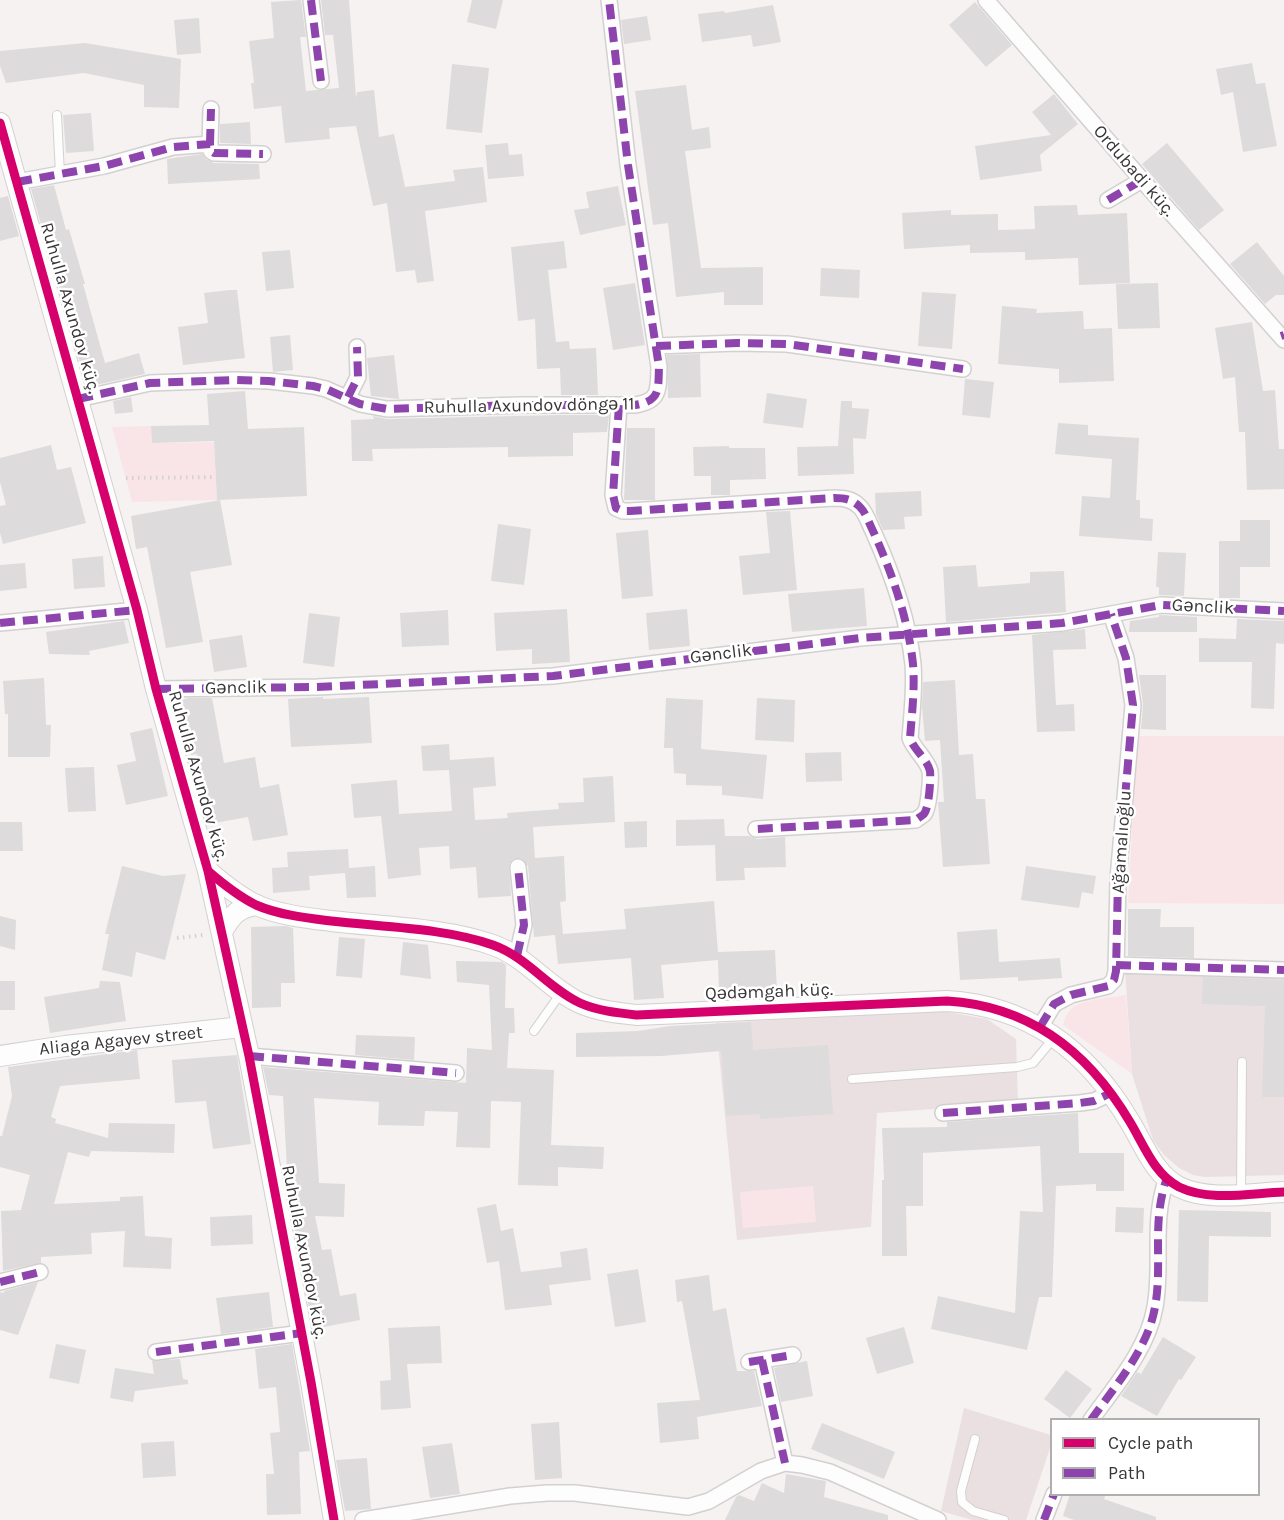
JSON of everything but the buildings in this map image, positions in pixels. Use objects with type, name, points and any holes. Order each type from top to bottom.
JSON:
[{"type":"street","points":[[311,0],[321,81]]},
{"type":"street","name":"Ruhulla Axundov döngə 11","points":[[78,399],[150,383],[199,380],[269,381],[313,386],[348,397],[360,404],[387,409],[619,405],[645,403],[654,399],[658,391],[656,346],[628,165],[609,0]]},
{"type":"street","name":"Ordubadi küç.","points":[[986,0],[1142,180],[1283,337]]},
{"type":"street","points":[[211,109],[211,151],[214,153],[264,154]]},
{"type":"street","name":"Ruhulla Axundov küç.","points":[[0,123],[208,871],[249,1056],[302,1333],[334,1520]]},
{"type":"street","points":[[17,182],[104,166],[173,147],[210,144]]},
{"type":"street","points":[[1108,200],[1142,180]]},
{"type":"street","points":[[656,346],[737,342],[787,344],[963,369]]},
{"type":"street","points":[[348,397],[358,378],[357,347]]},
{"type":"street","points":[[619,405],[613,495],[616,508],[630,511],[845,498],[852,500],[862,509],[884,556],[909,635],[914,679],[910,738],[930,772],[927,806],[924,814],[916,820],[756,829]]},
{"type":"street","name":"Gənclik","points":[[156,689],[317,687],[553,676],[860,638],[1062,622],[1161,605],[1284,611]]},
{"type":"street","points":[[0,623],[137,610]]},
{"type":"street","name":"Ağamalıoğlu","points":[[1111,614],[1126,658],[1133,705],[1118,879],[1116,965]]},
{"type":"street","points":[[517,956],[524,925],[518,867]]},
{"type":"street","name":"Qədəmgah küç.","points":[[208,871],[233,892],[257,905],[309,919],[471,939],[495,945],[517,956],[562,992],[597,1009],[637,1015],[947,1001],[973,1003],[1014,1014],[1047,1032],[1079,1058],[1111,1093],[1151,1160],[1167,1178],[1179,1186],[1195,1192],[1221,1195],[1284,1192]]},
{"type":"street","points":[[222,932],[233,914],[246,906],[257,905]]},
{"type":"street","points":[[1047,1032],[1054,1004],[1061,999],[1108,986],[1114,980],[1116,965],[1284,970]]},
{"type":"street","name":"Aliaga Agayev street","points":[[0,1056],[65,1046],[242,1027]]},
{"type":"street","points":[[249,1056],[456,1073]]},
{"type":"street","points":[[943,1113],[1080,1103],[1094,1101],[1111,1093]]},
{"type":"street","points":[[1092,1418],[1130,1364],[1150,1326],[1157,1288],[1158,1206],[1167,1178]]},
{"type":"street","points":[[0,1282],[40,1272]]},
{"type":"street","points":[[156,1352],[302,1333]]},
{"type":"street","points":[[784,1463],[755,1361],[793,1355]]},
{"type":"street","points":[[363,1520],[510,1496],[547,1493],[593,1495],[679,1507],[697,1506],[761,1471],[784,1463],[830,1472],[938,1520]]},
{"type":"street","points":[[1044,1520],[1053,1496]]},
{"type":"lane","points":[[57,115],[60,174]]},
{"type":"lane","points":[[534,1031],[562,992]]},
{"type":"lane","points":[[852,1079],[1025,1065],[1033,1063],[1047,1032]]},
{"type":"lane","points":[[1241,1194],[1242,1062]]},
{"type":"lane","points":[[975,1439],[961,1491],[962,1502],[973,1511],[1004,1520]]},
{"type":"path","points":[[126,478],[216,477]]},
{"type":"path","points":[[177,938],[222,932]]},
{"type":"shaded area","points":[[151,426],[152,443],[214,442],[217,500],[132,502],[112,427]]},
{"type":"shaded area","points":[[1137,736],[1284,736],[1284,904],[1128,903]]},
{"type":"shaded area","points":[[1125,970],[1284,975],[1284,1175],[1205,1177],[1193,1175],[1179,1168],[1164,1155],[1153,1140],[1132,1074]]},
{"type":"shaded area","points":[[1126,995],[1132,1074],[1063,1025],[1069,1011],[1078,1005],[1091,1000]]},
{"type":"shaded area","points":[[942,1011],[987,1019],[1016,1039],[1018,1103],[877,1113],[871,1227],[737,1240],[716,1023]]},
{"type":"shaded area","points":[[813,1186],[816,1222],[743,1228],[740,1192]]},
{"type":"shaded area","points":[[964,1408],[1050,1435],[1050,1448],[1026,1520],[972,1520],[941,1511]]},
{"type":"marked path","points":[[311,0],[321,81]]},
{"type":"marked path","points":[[78,399],[150,383],[235,380],[313,386],[326,389],[360,404],[387,409],[521,405],[635,405],[654,397],[658,388],[659,367],[628,165],[609,0]]},
{"type":"marked path","points":[[210,144],[211,109]]},
{"type":"marked path","points":[[17,182],[104,166],[173,147],[210,144],[211,151],[214,153],[263,154]]},
{"type":"marked path","points":[[1108,200],[1142,180]]},
{"type":"marked path","points":[[656,346],[787,344],[963,369]]},
{"type":"marked path","points":[[348,397],[358,377],[357,347]]},
{"type":"marked path","points":[[619,405],[613,495],[616,508],[630,511],[834,498],[848,500],[857,504],[866,515],[887,563],[898,596],[913,664],[910,738],[930,771],[926,811],[916,820],[756,829]]},
{"type":"marked path","points":[[156,689],[317,687],[553,676],[860,638],[1062,623],[1161,605],[1284,611]]},
{"type":"marked path","points":[[0,623],[137,610]]},
{"type":"marked path","points":[[1040,1027],[1054,1004],[1071,995],[1108,986],[1114,980],[1116,971],[1118,879],[1133,705],[1126,658],[1111,614]]},
{"type":"marked path","points":[[517,956],[524,925],[518,867]]},
{"type":"marked path","points":[[1116,965],[1284,970]]},
{"type":"marked path","points":[[249,1056],[456,1073]]},
{"type":"marked path","points":[[943,1113],[1080,1103],[1094,1101],[1111,1093]]},
{"type":"marked path","points":[[1092,1418],[1138,1352],[1151,1323],[1157,1291],[1158,1227],[1162,1194],[1167,1178]]},
{"type":"marked path","points":[[0,1282],[40,1272]]},
{"type":"marked path","points":[[156,1352],[302,1333]]},
{"type":"marked path","points":[[749,1362],[793,1355]]},
{"type":"marked path","points":[[762,1360],[785,1463]]},
{"type":"marked path","points":[[1044,1520],[1053,1496]]},
{"type":"cycle path","points":[[0,123],[208,871],[249,1056],[311,1382],[334,1520]]},
{"type":"cycle path","points":[[208,871],[243,898],[256,905],[293,916],[455,935],[493,945],[516,957],[568,997],[587,1006],[608,1011],[637,1015],[947,1001],[1005,1012],[1054,1037],[1076,1054],[1113,1097],[1156,1167],[1179,1187],[1191,1192],[1231,1196],[1284,1192]]}]
